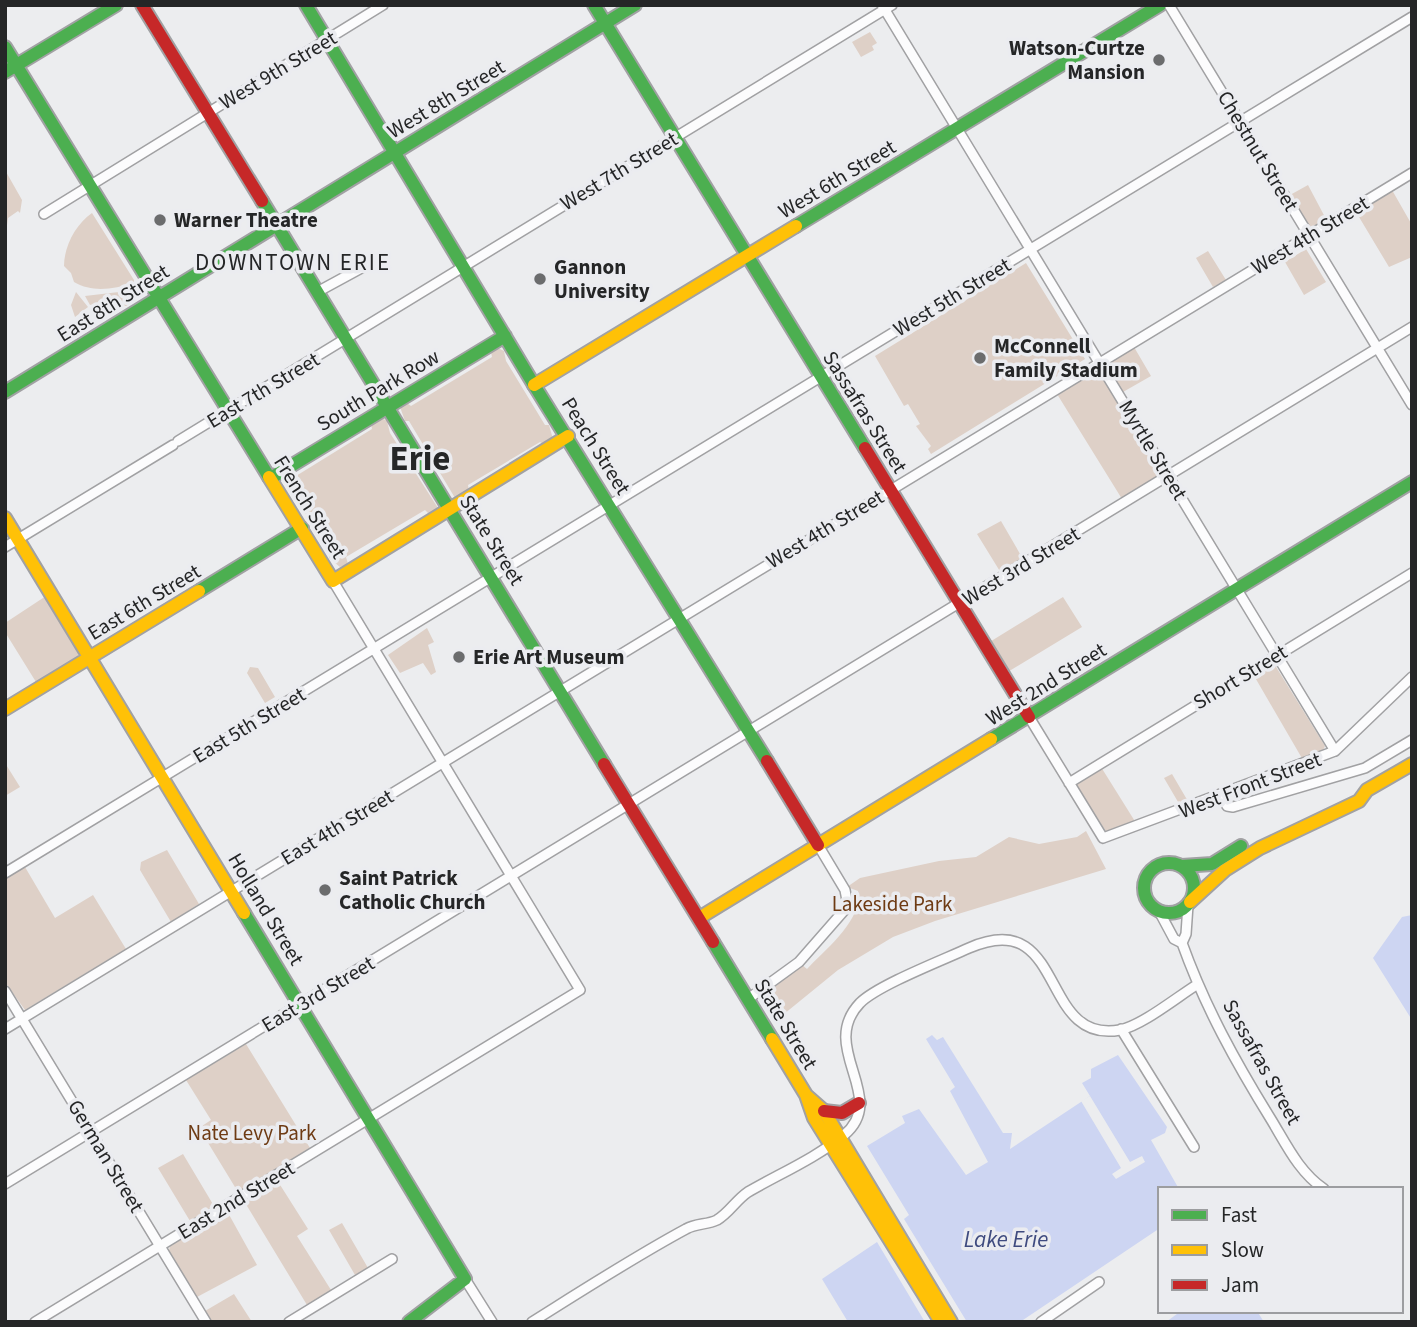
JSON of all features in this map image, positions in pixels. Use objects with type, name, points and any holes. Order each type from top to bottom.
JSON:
[{"type":"main road","points":[[11,69],[116,5]]},
{"type":"main road","name":"State Street","points":[[142,5],[562,690],[806,1095],[814,1118],[834,1141],[951,1322]]},
{"type":"main road","name":"Peach Street","points":[[306,5],[534,386],[681,618],[818,845]]},
{"type":"main road","name":"Sassafras Street","points":[[594,5],[1028,717]]},
{"type":"main road","name":"West 8th Street","points":[[277,224],[635,5]]},
{"type":"main road","name":"West 6th Street","points":[[534,386],[1160,5]]},
{"type":"main road","name":"French Street","points":[[5,47],[11,69],[90,185],[333,581]]},
{"type":"main road","name":"East 8th Street","points":[[5,392],[277,224]]},
{"type":"main road","name":"South Park Row","points":[[271,478],[505,336]]},
{"type":"main road","points":[[333,581],[568,436]]},
{"type":"main road","name":"West 2nd Street","points":[[699,918],[1412,482]]},
{"type":"main road","name":"Holland Street","points":[[5,518],[371,1118],[465,1279]]},
{"type":"main road","name":"East 6th Street","points":[[5,709],[302,528]]},
{"type":"main road","points":[[1367,790],[1357,791],[1319,811],[1276,827],[1212,864],[1162,864],[1147,876],[1145,896],[1159,911],[1173,913],[1189,903],[1224,870],[1260,848],[1350,806],[1367,790],[1412,764]]},
{"type":"main road","points":[[1182,866],[1194,882],[1189,903]]},
{"type":"main road","name":"State Street","points":[[806,1095],[824,1111],[834,1141],[940,1322]]},
{"type":"main road","points":[[824,1111],[842,1113],[859,1103]]},
{"type":"main road","points":[[410,1322],[465,1279]]},
{"type":"street","name":"West 9th Street","points":[[44,214],[383,5]]},
{"type":"street","name":"Chestnut Street","points":[[1169,5],[1412,405]]},
{"type":"street","name":"Myrtle Street","points":[[886,7],[957,129],[1335,751]]},
{"type":"street","name":"West 7th Street","points":[[348,338],[886,7]]},
{"type":"street","name":"West 5th Street","points":[[492,577],[1412,18]]},
{"type":"street","name":"West 4th Street","points":[[562,690],[1412,173]]},
{"type":"street","points":[[319,291],[365,266]]},
{"type":"street","name":"West 3rd Street","points":[[630,804],[1412,327]]},
{"type":"street","name":"East 7th Street","points":[[5,547],[348,338]]},
{"type":"street","name":"Short Street","points":[[1069,783],[1412,573]]},
{"type":"street","name":"East 5th Street","points":[[5,873],[492,577]]},
{"type":"street","name":"French Street","points":[[333,581],[580,990]]},
{"type":"street","name":"West Front Street","points":[[1103,838],[1335,751],[1412,677]]},
{"type":"street","name":"East 4th Street","points":[[5,1029],[562,690]]},
{"type":"street","name":"Sassafras Street","points":[[1028,717],[1103,838]]},
{"type":"street","points":[[1220,796],[1227,806],[1233,807],[1338,777],[1374,764],[1412,740]]},
{"type":"street","name":"East 3rd Street","points":[[5,1184],[630,804]]},
{"type":"street","name":"Peach Street","points":[[748,999],[799,962],[847,908],[845,890],[818,845]]},
{"type":"street","points":[[1182,943],[1186,934],[1189,903]]},
{"type":"street","name":"Sassafras Street","points":[[1159,911],[1174,939],[1182,943],[1230,1053],[1299,1165],[1323,1187]]},
{"type":"street","points":[[532,1322],[686,1229],[720,1217],[738,1198],[834,1141],[852,1124],[859,1103],[858,1080],[844,1043],[845,1029],[853,1012],[871,995],[988,941],[1011,940],[1029,948],[1040,959],[1063,1002],[1075,1017],[1093,1027],[1121,1029],[1198,984]]},
{"type":"street","name":"East 2nd Street","points":[[36,1322],[580,990]]},
{"type":"street","name":"German Street","points":[[5,991],[206,1322]]},
{"type":"street","points":[[1121,1029],[1194,1147]]},
{"type":"street","points":[[289,1322],[392,1259]]},
{"type":"street","name":"Holland Street","points":[[465,1279],[492,1322]]},
{"type":"street","points":[[1041,1322],[1099,1282]]},
{"type":"green space","points":[[870,32],[877,43],[872,46],[874,50],[861,57],[852,42]]},
{"type":"green space","points":[[5,170],[22,200],[20,213],[18,211],[8,218],[5,240]]},
{"type":"green space","points":[[1308,185],[1326,219],[1310,229],[1290,195]]},
{"type":"green space","points":[[1392,190],[1412,225],[1412,257],[1389,267],[1356,212]]},
{"type":"green space","points":[[92,213],[134,283],[111,288],[88,288],[74,282],[71,273],[64,266],[72,236]]},
{"type":"green space","points":[[1306,249],[1326,282],[1304,295],[1285,262]]},
{"type":"green space","points":[[1208,251],[1226,280],[1213,287],[1196,258]]},
{"type":"green space","name":"McConnell Family Stadium","points":[[1026,263],[1085,359],[931,454],[928,449],[931,446],[916,426],[920,424],[908,404],[904,406],[875,356]]},
{"type":"green space","points":[[136,290],[139,293],[136,295],[138,298],[126,306],[106,301],[90,305],[85,296]]},
{"type":"green space","points":[[76,292],[88,307],[75,317],[71,305]]},
{"type":"green space","points":[[1134,347],[1151,376],[1123,392],[1105,364]]},
{"type":"green space","points":[[498,348],[504,351],[506,361],[545,425],[549,425],[553,439],[545,445],[540,442],[468,485],[469,491],[455,498],[409,421],[405,421],[400,407],[407,403],[411,406],[492,357],[491,352]]},
{"type":"green space","points":[[1097,369],[1164,475],[1122,499],[1057,394]]},
{"type":"green space","points":[[382,418],[387,421],[390,433],[438,508],[429,514],[425,510],[346,557],[348,564],[340,567],[329,558],[330,555],[292,491],[288,491],[285,479],[292,472],[296,476],[372,429],[371,424]]},
{"type":"green space","points":[[1001,521],[1023,559],[1001,573],[977,534]]},
{"type":"green space","points":[[46,596],[79,653],[77,658],[36,682],[5,632],[5,623]]},
{"type":"green space","points":[[1063,597],[1082,627],[1006,673],[988,643]]},
{"type":"green space","points":[[427,628],[434,642],[428,645],[436,672],[431,675],[423,663],[400,673],[388,655]]},
{"type":"green space","points":[[1273,662],[1325,746],[1322,753],[1303,760],[1253,674]]},
{"type":"green space","points":[[250,667],[258,668],[275,697],[265,703],[247,673]]},
{"type":"green space","points":[[5,763],[20,787],[5,796]]},
{"type":"green space","points":[[1101,767],[1136,823],[1107,833],[1075,783]]},
{"type":"green space","points":[[1172,774],[1189,803],[1181,807],[1164,778]]},
{"type":"green space","name":"Lakeside Park","points":[[1086,831],[1106,869],[935,921],[893,937],[838,970],[784,1014],[771,1014],[759,999],[802,965],[807,969],[841,934],[858,902],[858,891],[847,887],[860,878],[939,861],[976,857],[1009,837],[1039,844],[1077,837]]},
{"type":"green space","points":[[167,850],[199,904],[171,922],[140,870],[141,862]]},
{"type":"green space","points":[[25,867],[55,918],[93,895],[126,949],[25,1010],[5,982],[5,879]]},
{"type":"green space","name":"Nate Levy Park","points":[[246,1044],[310,1148],[238,1192],[199,1128],[211,1120],[186,1080]]},
{"type":"green space","points":[[183,1154],[214,1206],[190,1221],[158,1168]]},
{"type":"green space","points":[[277,1180],[308,1229],[297,1236],[331,1290],[307,1305],[244,1201]]},
{"type":"green space","points":[[227,1211],[257,1265],[197,1297],[169,1251],[170,1245]]},
{"type":"green space","points":[[342,1223],[368,1268],[355,1275],[329,1230]]},
{"type":"green space","points":[[234,1294],[252,1322],[212,1322],[205,1311]]},
{"type":"water","points":[[1412,915],[1412,1020],[1373,958],[1402,917]]},
{"type":"water","name":"Lake Erie","points":[[932,1035],[937,1040],[943,1037],[1003,1133],[1012,1133],[1010,1149],[1090,1096],[1082,1083],[1091,1078],[1091,1069],[1118,1055],[1167,1127],[1165,1133],[1151,1140],[1178,1187],[1158,1187],[1158,1229],[1020,1322],[967,1322],[904,1219],[909,1215],[867,1146],[905,1123],[902,1116],[919,1109],[966,1175],[988,1162],[950,1091],[955,1087],[926,1039]]},
{"type":"water","points":[[877,1242],[925,1322],[848,1322],[822,1279]]},
{"type":"water","points":[[1178,1313],[1258,1313],[1264,1322],[1166,1322]]},
{"type":"pier","points":[[1090,1096],[1130,1162],[1142,1156],[1145,1162],[1116,1179],[1112,1174],[1121,1168],[1081,1101]]},
{"type":"traffic: fast","points":[[5,72],[116,5]]},
{"type":"traffic: fast","points":[[306,5],[534,385],[767,761]]},
{"type":"traffic: fast","points":[[594,5],[865,448]]},
{"type":"traffic: fast","points":[[5,392],[635,5]]},
{"type":"traffic: fast","points":[[796,226],[1160,5]]},
{"type":"traffic: fast","points":[[5,47],[269,477]]},
{"type":"traffic: fast","points":[[262,201],[604,764]]},
{"type":"traffic: fast","points":[[271,478],[505,336]]},
{"type":"traffic: fast","points":[[991,739],[1412,482]]},
{"type":"traffic: fast","points":[[199,591],[302,528]]},
{"type":"traffic: fast","points":[[1182,866],[1212,864],[1241,846]]},
{"type":"traffic: fast","points":[[1169,863],[1187,870],[1194,888],[1187,906],[1169,913],[1151,906],[1144,888],[1151,870],[1169,863]]},
{"type":"traffic: fast","points":[[244,913],[465,1279]]},
{"type":"traffic: fast","points":[[713,942],[772,1039]]},
{"type":"traffic: fast","points":[[409,1322],[465,1279]]},
{"type":"traffic: slow","points":[[534,385],[796,226]]},
{"type":"traffic: slow","points":[[269,477],[333,581],[568,436]]},
{"type":"traffic: slow","points":[[5,518],[244,913]]},
{"type":"traffic: slow","points":[[5,709],[199,591]]},
{"type":"traffic: slow","points":[[699,918],[991,739]]},
{"type":"traffic: slow","points":[[1190,902],[1225,870],[1260,848],[1359,801],[1367,790],[1412,764]]},
{"type":"traffic: slow","points":[[772,1039],[806,1095],[814,1118],[941,1322]]},
{"type":"traffic: slow","points":[[807,1096],[824,1111],[951,1322]]},
{"type":"traffic: jam","points":[[142,5],[262,201]]},
{"type":"traffic: jam","points":[[865,448],[1029,717]]},
{"type":"traffic: jam","points":[[767,761],[818,845]]},
{"type":"traffic: jam","points":[[604,764],[713,942]]},
{"type":"traffic: jam","points":[[824,1111],[842,1113],[859,1103]]},
{"type":"place","name":"Watson-Curtze Mansion","points":[[1159,60]]},
{"type":"place","name":"Warner Theatre","points":[[160,220]]},
{"type":"place","name":"Gannon University","points":[[540,279]]},
{"type":"place","name":"McConnell Family Stadium","points":[[980,358]]},
{"type":"place","name":"Erie Art Museum","points":[[459,657]]},
{"type":"place","name":"Saint Patrick Catholic Church","points":[[325,890]]},
{"type":"district","name":"DOWNTOWN ERIE","points":[[293,262]]},
{"type":"district","name":"Erie","points":[[420,459]]}]
